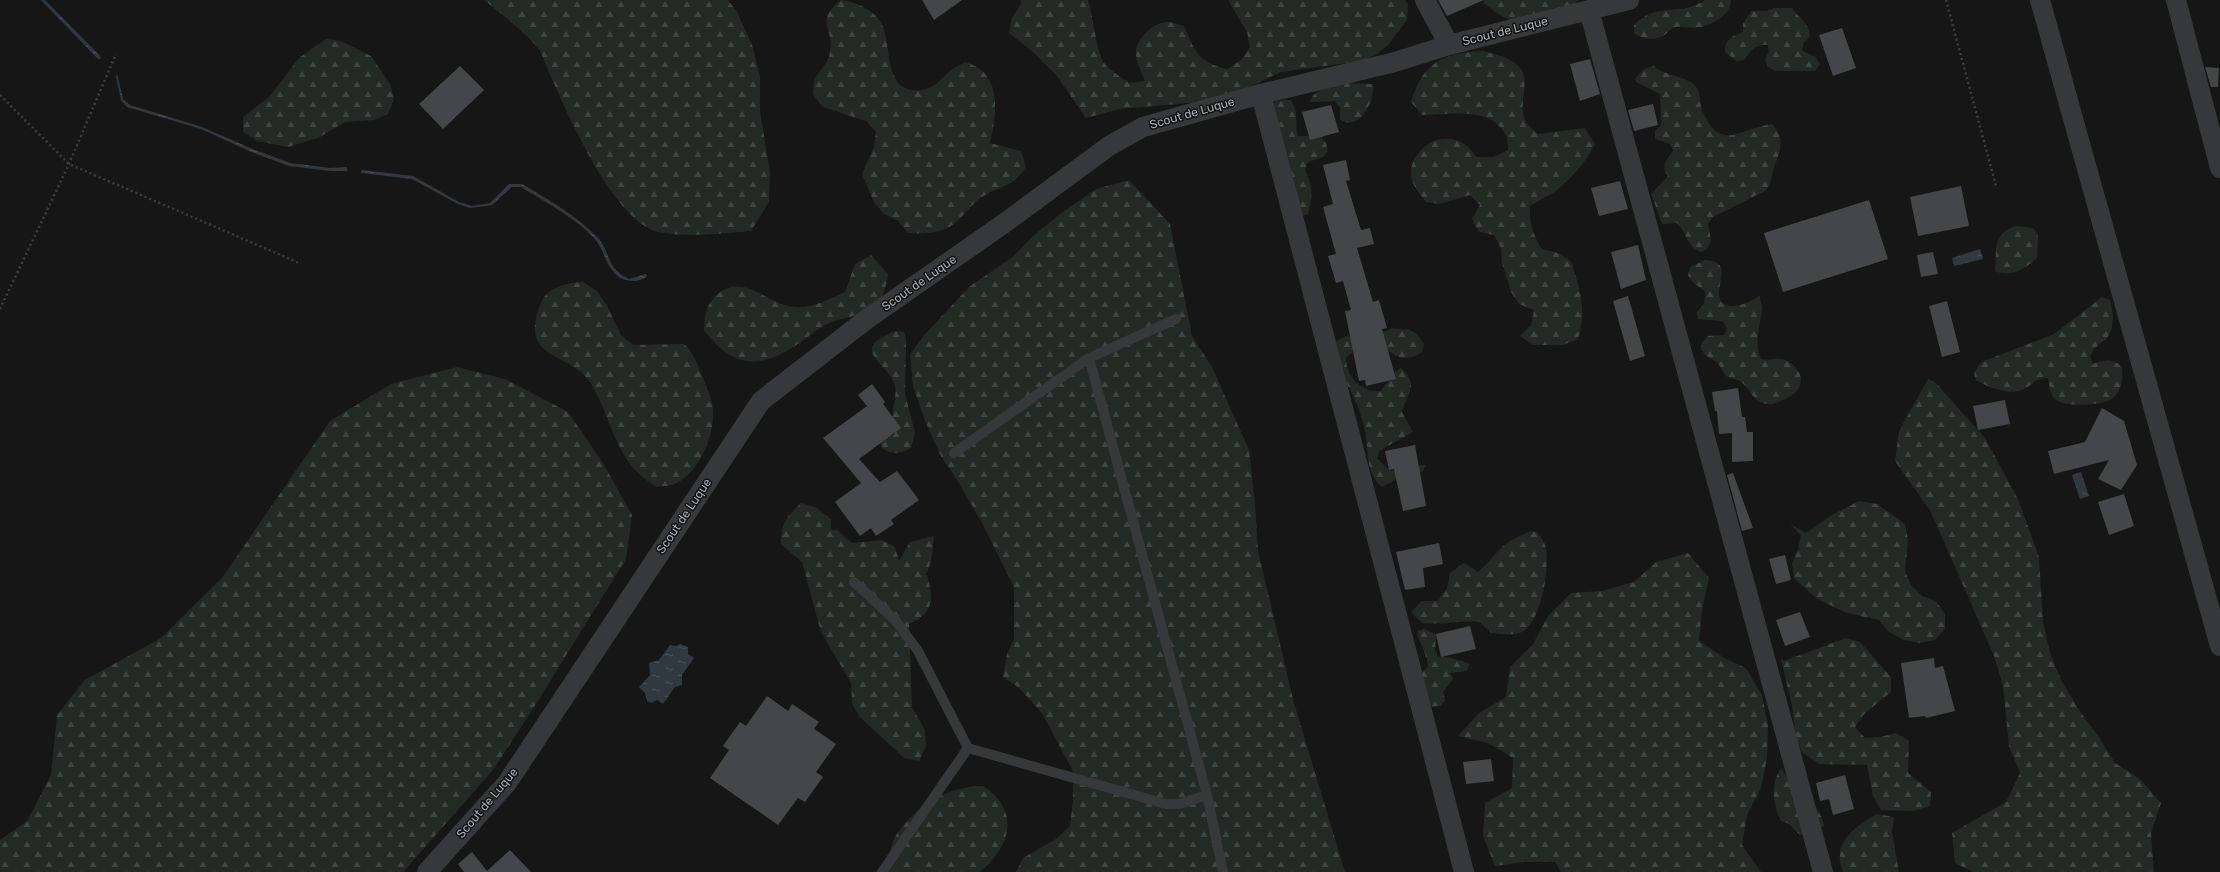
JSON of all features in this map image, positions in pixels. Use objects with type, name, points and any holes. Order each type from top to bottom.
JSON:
[{"type":"street","points":[[1425,0],[1449,45]]},
{"type":"street","name":"Scout de Luque","points":[[427,872],[507,783],[761,401],[867,319],[1127,134],[1143,127],[1261,94],[1395,62],[1449,45],[1629,0]]},
{"type":"street","points":[[2040,0],[2220,646]]},
{"type":"street","points":[[2176,0],[2220,168]]},
{"type":"street","points":[[1589,10],[1824,872]]},
{"type":"street","points":[[1261,94],[1464,872]]},
{"type":"lane","points":[[954,453],[1089,358],[1176,319]]},
{"type":"lane","points":[[1089,358],[1207,795],[1223,872]]},
{"type":"lane","points":[[854,582],[895,620],[918,651],[968,748],[1166,804],[1179,804],[1207,795]]},
{"type":"lane","points":[[882,872],[968,748]]},
{"type":"path","points":[[1946,0],[1996,186]]},
{"type":"path","points":[[0,308],[69,164],[116,54]]},
{"type":"path","points":[[0,95],[69,164],[299,263]]},
{"type":"green space","points":[[484,0],[728,0],[737,12],[752,45],[760,76],[760,111],[770,172],[769,202],[751,231],[681,235],[670,234],[659,232],[643,224],[626,210],[611,190],[582,143],[550,76],[540,51],[522,31]]},
{"type":"green space","points":[[841,0],[862,6],[876,16],[880,21],[887,42],[891,67],[895,78],[901,86],[911,90],[929,88],[956,67],[966,62],[980,69],[987,76],[992,85],[995,114],[990,143],[1021,151],[1026,167],[1011,183],[982,197],[950,227],[939,231],[926,233],[908,233],[898,221],[884,214],[874,202],[862,174],[874,147],[876,132],[866,121],[823,107],[813,94],[815,79],[828,60],[830,52],[831,44],[827,25],[828,14]]},
{"type":"green space","points":[[1021,0],[1088,0],[1097,44],[1102,59],[1110,69],[1129,83],[1145,81],[1136,55],[1137,46],[1143,35],[1152,27],[1163,22],[1171,22],[1184,26],[1191,43],[1199,55],[1210,63],[1228,69],[1241,60],[1250,47],[1247,32],[1228,0],[1405,0],[1408,4],[1407,20],[1388,45],[1376,55],[1361,61],[1281,72],[1238,92],[1199,102],[1120,109],[1086,118],[1057,76],[1034,53],[1009,33],[1012,18],[1021,4]]},
{"type":"green space","points":[[1484,0],[1579,0],[1573,5],[1510,20],[1496,13],[1484,3]]},
{"type":"green space","points":[[1705,0],[1731,0],[1727,11],[1713,23],[1695,28],[1676,27],[1659,38],[1652,39],[1640,37],[1634,33],[1634,25],[1643,17],[1661,11],[1686,8]]},
{"type":"green space","points":[[1774,8],[1792,8],[1806,24],[1810,37],[1804,42],[1802,50],[1816,58],[1820,64],[1815,71],[1775,71],[1768,67],[1765,59],[1769,52],[1768,45],[1757,47],[1751,51],[1744,60],[1737,62],[1725,52],[1727,41],[1735,35],[1743,32],[1743,24],[1751,11],[1767,11]]},
{"type":"green space","points":[[326,39],[341,41],[371,56],[390,84],[394,99],[388,114],[374,120],[345,122],[318,138],[288,147],[257,141],[243,132],[243,117],[269,97],[299,58]]},
{"type":"green space","points":[[1483,51],[1508,59],[1518,65],[1522,70],[1525,81],[1523,114],[1527,124],[1538,134],[1585,128],[1595,144],[1579,168],[1563,185],[1530,206],[1531,223],[1539,244],[1542,249],[1558,253],[1571,261],[1580,291],[1582,319],[1578,339],[1563,345],[1533,345],[1520,336],[1531,325],[1534,310],[1519,304],[1511,292],[1502,263],[1501,248],[1494,235],[1479,232],[1472,219],[1480,205],[1470,195],[1440,204],[1426,202],[1413,183],[1411,167],[1413,162],[1421,149],[1432,142],[1446,139],[1459,141],[1467,146],[1476,157],[1494,157],[1508,150],[1508,140],[1506,135],[1499,126],[1490,119],[1480,115],[1456,113],[1422,115],[1411,102],[1422,77],[1436,62],[1457,54]]},
{"type":"green space","points":[[1654,66],[1659,70],[1688,81],[1697,88],[1703,112],[1717,132],[1725,135],[1733,135],[1772,124],[1779,135],[1780,150],[1767,188],[1765,191],[1713,217],[1708,224],[1711,240],[1708,248],[1702,252],[1690,244],[1681,227],[1677,223],[1662,224],[1651,194],[1668,176],[1664,165],[1673,150],[1670,144],[1655,139],[1655,131],[1661,125],[1660,94],[1636,82],[1635,79],[1644,69]]},
{"type":"green space","points":[[1345,83],[1373,84],[1372,98],[1369,106],[1365,113],[1354,122],[1347,122],[1340,119],[1340,108],[1335,101],[1310,102],[1319,91]]},
{"type":"green space","points":[[1291,100],[1294,106],[1298,136],[1321,136],[1326,143],[1328,151],[1323,157],[1308,162],[1305,170],[1311,186],[1311,202],[1308,214],[1300,217],[1271,108],[1276,101]]},
{"type":"green space","points":[[1129,180],[1170,224],[1192,336],[1212,367],[1249,450],[1255,502],[1258,551],[1294,703],[1345,872],[1016,872],[1023,858],[1056,839],[1070,826],[1073,800],[1073,771],[1042,713],[1018,687],[1003,677],[1007,654],[1014,639],[1014,587],[981,521],[941,456],[925,421],[913,386],[910,354],[926,333],[970,286],[1014,256],[1032,237],[1060,214],[1096,189]]},
{"type":"green space","points":[[2016,226],[2033,228],[2038,235],[2037,258],[2022,269],[2012,273],[2001,273],[1995,271],[1996,249],[1999,238],[2008,229]]},
{"type":"green space","points":[[871,255],[888,274],[884,291],[879,302],[872,309],[863,313],[832,322],[820,328],[801,342],[771,358],[759,361],[747,361],[736,358],[725,352],[704,330],[706,314],[711,301],[719,293],[729,288],[739,286],[749,288],[788,306],[811,306],[845,292],[855,264]]},
{"type":"green space","points":[[1705,260],[1713,261],[1721,268],[1722,272],[1719,295],[1721,301],[1725,305],[1737,306],[1744,304],[1760,295],[1762,308],[1758,346],[1761,359],[1783,359],[1797,370],[1801,381],[1796,392],[1790,396],[1772,404],[1759,401],[1744,384],[1726,376],[1718,363],[1705,355],[1701,349],[1702,342],[1708,336],[1724,335],[1727,328],[1722,321],[1698,319],[1697,312],[1704,303],[1705,291],[1692,282],[1688,275],[1690,267]]},
{"type":"green space","points":[[583,282],[597,291],[606,304],[621,335],[633,345],[684,344],[690,351],[697,364],[709,394],[713,410],[711,431],[703,454],[697,464],[690,473],[672,485],[657,487],[643,477],[632,466],[617,442],[592,385],[583,374],[541,347],[536,337],[535,324],[540,305],[547,294],[557,287],[570,283]]},
{"type":"green space","points":[[2102,297],[2110,300],[2113,316],[2111,332],[2105,340],[2096,347],[2090,356],[2093,364],[2109,360],[2119,364],[2122,367],[2120,388],[2113,398],[2101,403],[2074,405],[2058,401],[2052,396],[2048,378],[2038,380],[2020,391],[2014,392],[2007,392],[1987,386],[1976,380],[1974,373],[1978,366],[1984,361],[2054,334]]},
{"type":"green space","points":[[1393,328],[1406,330],[1405,328],[1416,333],[1424,344],[1422,352],[1408,358],[1401,357],[1390,352],[1381,341],[1378,334]]},
{"type":"green space","points":[[895,331],[904,332],[906,339],[905,394],[915,433],[911,448],[903,452],[893,453],[882,448],[880,441],[886,435],[894,435],[893,409],[895,387],[890,375],[878,362],[872,350],[874,344],[881,338]]},
{"type":"green space","points":[[1347,336],[1355,338],[1355,344],[1354,350],[1346,358],[1347,365],[1352,377],[1362,386],[1374,391],[1381,391],[1395,372],[1401,368],[1407,374],[1411,385],[1402,412],[1413,432],[1379,451],[1377,458],[1389,470],[1398,470],[1426,465],[1422,472],[1400,477],[1382,487],[1372,474],[1362,420],[1356,403],[1343,376],[1333,342]]},
{"type":"green space","points":[[457,367],[505,379],[568,412],[603,463],[632,515],[626,559],[529,715],[493,770],[403,872],[0,872],[0,840],[27,821],[51,775],[57,715],[85,680],[161,638],[222,578],[330,421],[391,384]]},
{"type":"green space","points":[[1928,379],[1935,382],[1985,438],[2018,499],[2039,557],[2043,622],[2050,653],[2062,682],[2115,763],[2140,779],[2161,803],[2151,833],[2154,872],[1973,872],[1955,863],[1952,833],[2006,802],[2020,773],[2009,746],[2003,686],[1994,656],[1931,512],[1895,461],[1899,431]]},
{"type":"green space","points":[[1859,501],[1877,504],[1905,524],[1908,540],[1905,571],[1911,585],[1922,596],[1936,601],[1945,614],[1945,629],[1935,640],[1919,643],[1904,640],[1889,632],[1879,620],[1847,613],[1817,599],[1794,578],[1792,563],[1798,550],[1801,535],[1790,524],[1806,533],[1832,515]]},
{"type":"green space","points":[[801,503],[817,508],[831,519],[831,530],[837,530],[852,543],[882,540],[895,547],[899,561],[910,542],[934,536],[931,561],[925,575],[927,575],[931,591],[930,604],[928,610],[923,615],[909,624],[912,707],[925,730],[926,746],[919,761],[904,758],[860,717],[852,704],[851,683],[821,632],[802,562],[781,544],[783,525],[792,512]]},
{"type":"green space","points":[[1531,531],[1537,532],[1544,543],[1547,554],[1547,566],[1543,593],[1539,606],[1529,626],[1522,632],[1511,634],[1491,633],[1480,622],[1422,623],[1411,612],[1422,601],[1438,601],[1447,588],[1450,573],[1464,563],[1478,572],[1503,546],[1515,538]]},
{"type":"green space","points":[[1688,553],[1709,578],[1702,610],[1699,641],[1726,659],[1746,668],[1762,695],[1768,725],[1767,758],[1761,788],[1747,815],[1742,845],[1761,872],[1561,872],[1555,862],[1524,862],[1495,866],[1483,836],[1485,803],[1512,788],[1513,758],[1488,743],[1458,736],[1479,713],[1506,697],[1510,667],[1533,644],[1548,616],[1571,593],[1602,591],[1634,582],[1656,562]]},
{"type":"green space","points":[[1424,629],[1436,634],[1435,650],[1438,657],[1450,658],[1470,664],[1466,671],[1450,673],[1453,679],[1443,692],[1445,700],[1441,706],[1425,707],[1418,677],[1428,666],[1417,631]]},
{"type":"green space","points":[[1846,638],[1860,642],[1891,677],[1891,692],[1864,714],[1855,727],[1865,738],[1881,737],[1896,733],[1909,741],[1908,773],[1931,792],[1930,806],[1913,811],[1881,810],[1873,796],[1867,765],[1819,764],[1803,753],[1796,739],[1792,706],[1781,659],[1784,661]]},
{"type":"green space","points":[[1781,768],[1812,802],[1821,817],[1824,826],[1800,835],[1789,824],[1781,821],[1776,808],[1774,788],[1775,781]]},
{"type":"green space","points":[[983,786],[995,796],[1003,806],[1007,817],[1007,829],[1005,840],[999,851],[991,862],[980,872],[887,872],[894,839],[909,819],[925,805],[943,795],[952,791]]},
{"type":"green space","points":[[1877,814],[1894,817],[1892,832],[1899,872],[1843,872],[1840,861],[1840,852],[1847,837],[1853,830]]},
{"type":"water","points":[[41,0],[45,0],[101,57],[99,60]]},
{"type":"water","points":[[117,74],[123,99],[130,105],[202,127],[250,148],[290,163],[330,168],[347,167],[347,171],[331,171],[289,166],[249,151],[201,129],[127,107],[121,100],[116,77]]},
{"type":"water","points":[[362,170],[413,176],[459,202],[472,206],[490,203],[509,184],[522,184],[561,208],[589,229],[601,242],[612,265],[621,275],[629,279],[646,274],[647,276],[637,281],[626,280],[619,277],[614,273],[598,243],[587,231],[560,211],[521,187],[512,187],[492,205],[470,208],[458,204],[412,179],[361,173]]},
{"type":"water","points":[[1980,249],[1983,259],[1954,266],[1952,258]]},
{"type":"water","points":[[2081,472],[2089,496],[2080,499],[2072,475]]},
{"type":"water","points":[[680,644],[688,647],[688,654],[694,658],[682,675],[682,685],[675,687],[663,704],[657,700],[652,703],[647,701],[645,693],[639,687],[650,675],[649,663],[659,660],[670,645],[676,646]]},
{"type":"building","points":[[922,0],[962,0],[934,20]]},
{"type":"building","points":[[1438,0],[1484,0],[1447,16]]},
{"type":"building","points":[[1842,28],[1856,68],[1833,76],[1819,35]]},
{"type":"building","points":[[1590,59],[1600,94],[1580,101],[1570,64]]},
{"type":"building","points":[[460,66],[484,90],[443,129],[419,104]]},
{"type":"building","points":[[2205,67],[2219,68],[2218,87],[2211,87]]},
{"type":"building","points":[[1653,104],[1658,125],[1634,131],[1628,110]]},
{"type":"building","points":[[1331,105],[1339,132],[1310,140],[1302,112]]},
{"type":"building","points":[[1346,160],[1350,180],[1346,181],[1361,230],[1370,228],[1374,244],[1357,248],[1373,302],[1379,300],[1387,328],[1382,329],[1396,379],[1366,386],[1365,380],[1359,381],[1345,311],[1351,310],[1343,281],[1336,283],[1328,256],[1336,254],[1323,207],[1333,204],[1323,165]]},
{"type":"building","points":[[1620,181],[1628,209],[1599,216],[1591,188]]},
{"type":"building","points":[[1961,186],[1969,226],[1918,236],[1910,197]]},
{"type":"building","points":[[1869,200],[1888,259],[1783,292],[1764,233]]},
{"type":"building","points":[[1638,245],[1646,280],[1621,289],[1611,252]]},
{"type":"building","points":[[1933,252],[1938,274],[1921,277],[1917,255]]},
{"type":"building","points":[[1628,296],[1645,356],[1630,361],[1613,301]]},
{"type":"building","points":[[1947,301],[1960,352],[1942,357],[1929,306]]},
{"type":"building","points":[[872,384],[885,402],[883,404],[901,428],[859,459],[880,482],[897,471],[919,500],[891,520],[894,524],[876,536],[871,528],[860,536],[835,502],[861,483],[823,438],[867,406],[858,395]]},
{"type":"building","points":[[1738,388],[1742,417],[1745,417],[1747,432],[1753,432],[1753,461],[1732,462],[1732,433],[1719,434],[1717,411],[1715,411],[1712,392]]},
{"type":"building","points":[[2005,400],[2010,424],[1978,430],[1973,406]]},
{"type":"building","points":[[2102,408],[2124,421],[2137,465],[2121,490],[2098,479],[2109,460],[2054,474],[2048,451],[2085,442]]},
{"type":"building","points":[[1415,445],[1426,506],[1403,511],[1394,469],[1389,470],[1385,451]]},
{"type":"building","points":[[1733,473],[1753,528],[1742,531],[1727,475]]},
{"type":"building","points":[[2124,494],[2134,526],[2109,535],[2098,502]]},
{"type":"building","points":[[1439,543],[1443,564],[1423,568],[1425,587],[1405,590],[1396,552]]},
{"type":"building","points":[[1785,555],[1791,580],[1776,584],[1769,559]]},
{"type":"building","points":[[1800,612],[1810,637],[1785,646],[1776,620]]},
{"type":"building","points":[[1470,626],[1476,649],[1441,657],[1436,634]]},
{"type":"building","points":[[1934,658],[1935,668],[1943,666],[1955,711],[1926,718],[1925,716],[1909,718],[1901,663]]},
{"type":"building","points":[[767,696],[788,711],[792,704],[819,722],[814,729],[836,744],[816,772],[823,777],[805,802],[798,798],[778,825],[710,778],[729,750],[723,746],[740,722],[746,726]]},
{"type":"building","points":[[1491,759],[1494,781],[1466,784],[1463,762]]},
{"type":"building","points":[[1845,775],[1854,809],[1833,815],[1829,799],[1820,801],[1816,783]]},
{"type":"building","points":[[510,850],[531,872],[464,872],[458,864],[472,852],[487,871]]}]
